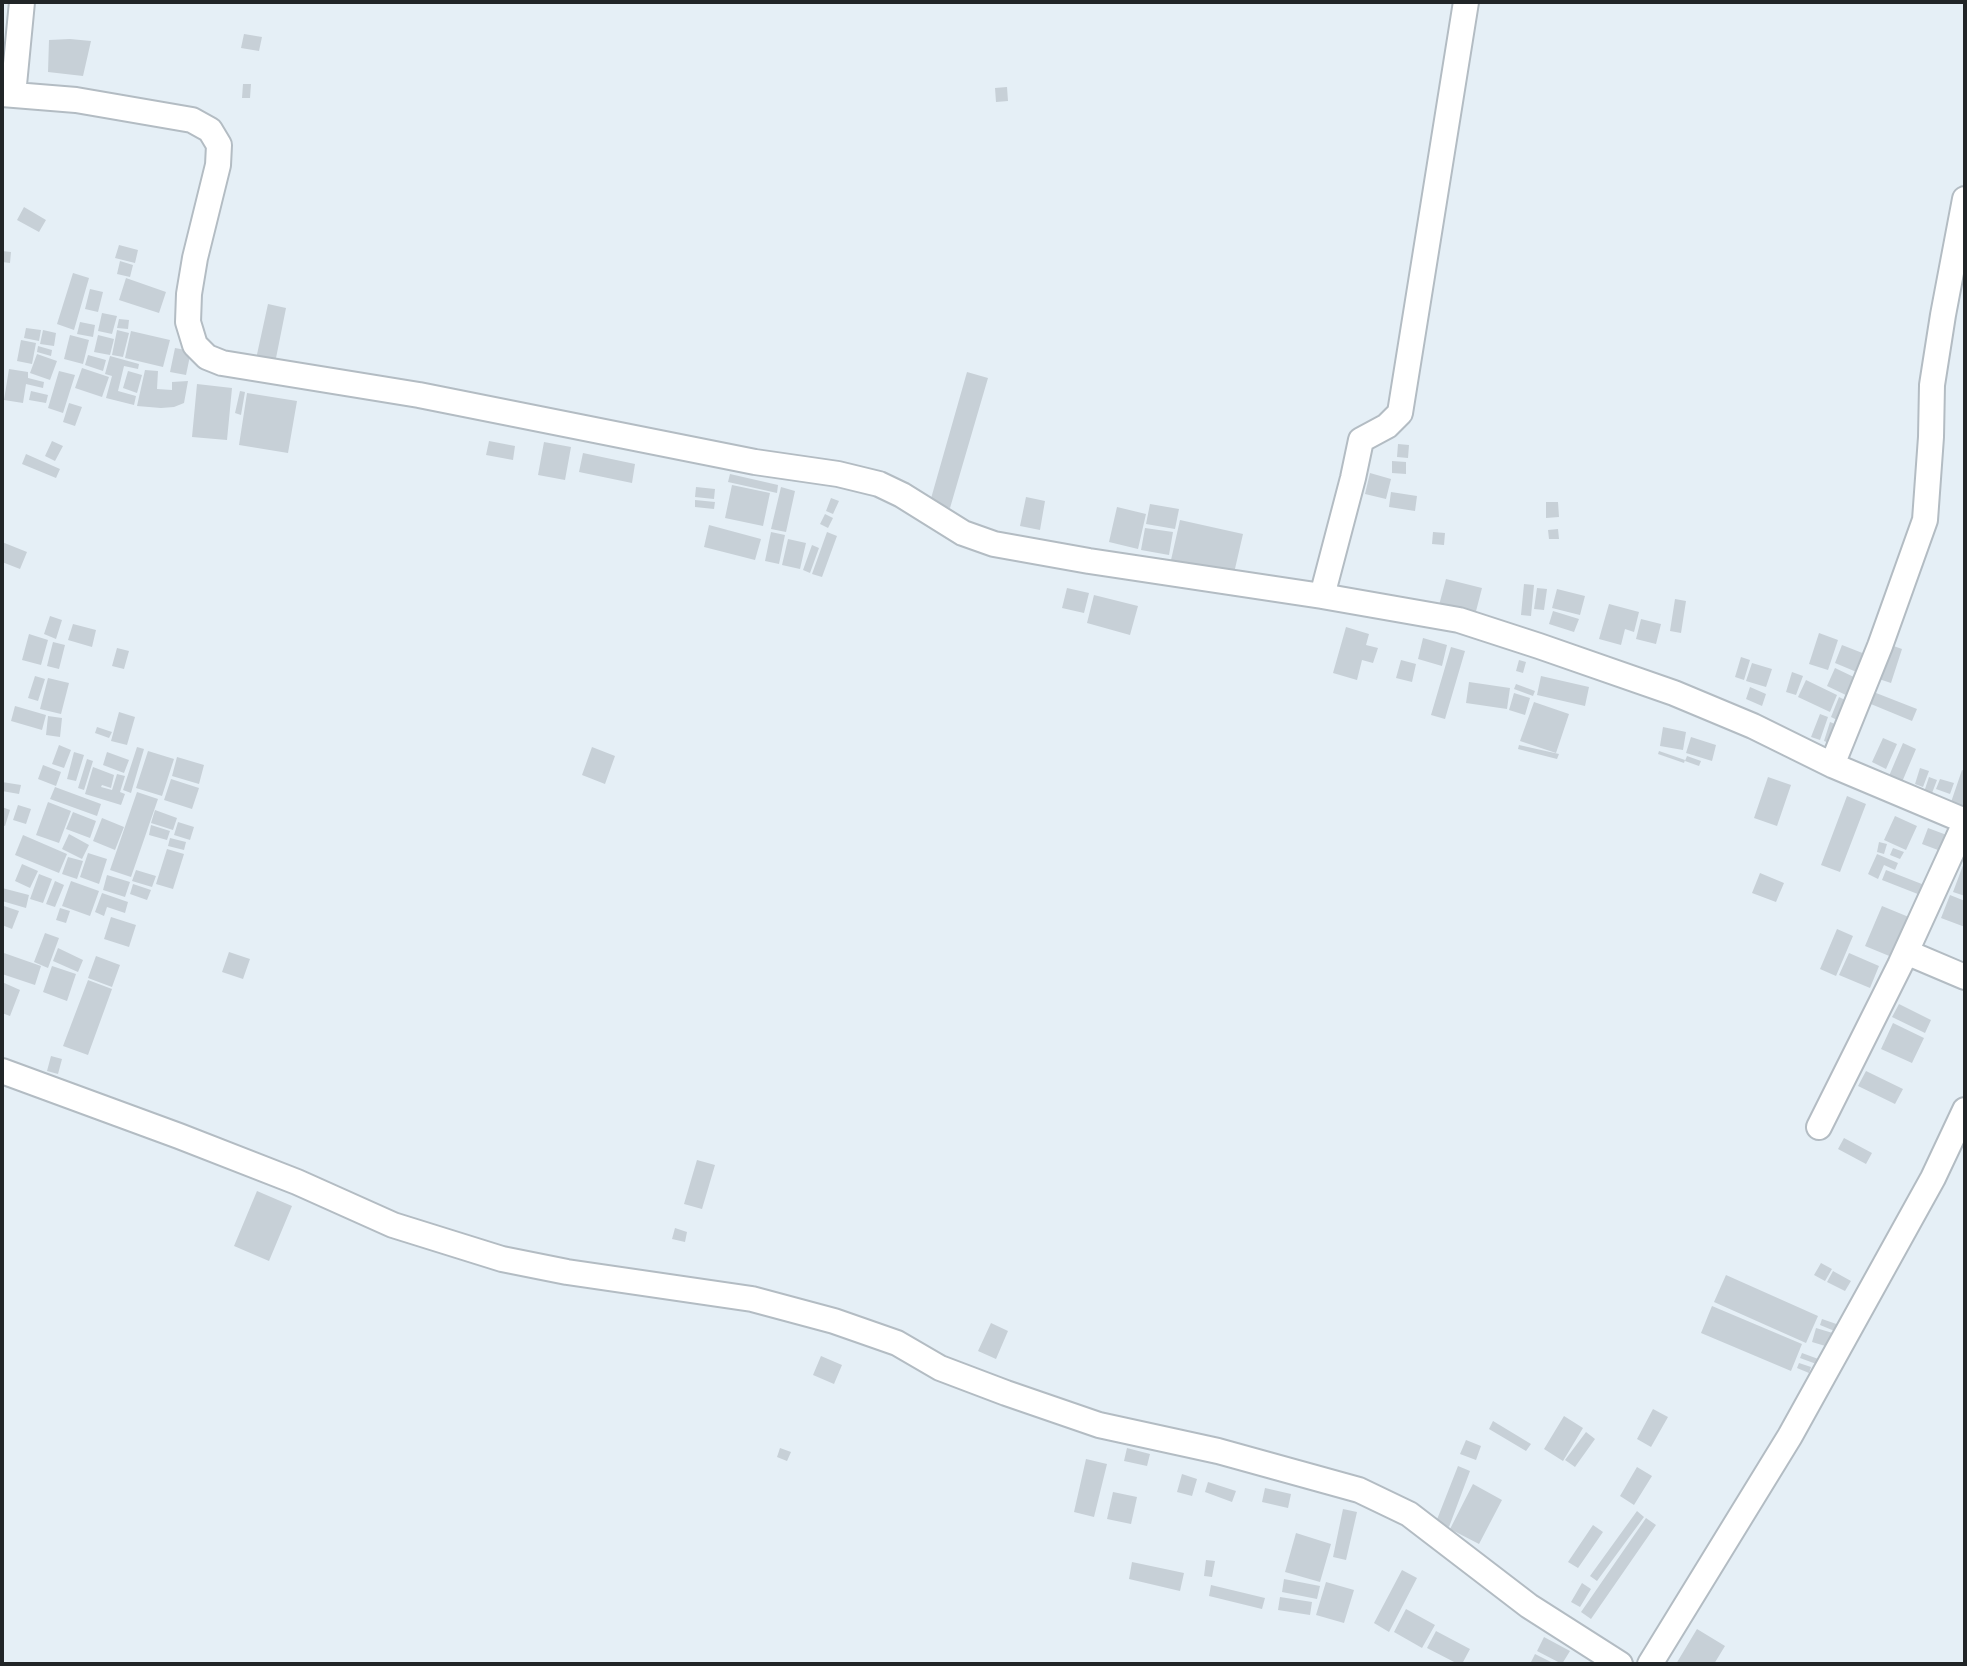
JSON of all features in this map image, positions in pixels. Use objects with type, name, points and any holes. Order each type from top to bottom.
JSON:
[{"type":"street","points":[[22,2],[8,95],[76,100],[192,120],[211,130],[219,145],[218,165],[189,294],[188,322],[195,345],[207,357],[222,363],[419,395],[755,461],[838,474],[879,484],[963,533],[995,544],[1459,620],[1674,693],[1965,822],[1906,952],[1819,1127]]},
{"type":"street","points":[[1322,596],[1361,440],[1387,426],[1401,413],[1466,2]]},
{"type":"street","points":[[1832,765],[1880,646],[1925,520],[1932,385],[1965,199]]},
{"type":"street","points":[[1906,952],[1965,977]]},
{"type":"street","points":[[2,1071],[297,1182],[393,1226],[502,1259],[566,1272],[752,1299],[834,1321],[897,1343],[940,1368],[1099,1425],[1218,1451],[1359,1490],[1409,1514],[1529,1606],[1620,1664]]},
{"type":"street","points":[[1650,1664],[1790,1436],[1933,1178],[1965,1110]]},
{"type":"building","points":[[244,34],[262,37],[259,51],[241,48]]},
{"type":"building","points":[[49,40],[91,41],[83,76],[48,72]]},
{"type":"building","points":[[243,84],[251,84],[250,98],[242,98]]},
{"type":"building","points":[[1007,87],[1008,101],[996,102],[995,88]]},
{"type":"building","points":[[24,207],[46,220],[39,232],[17,220]]},
{"type":"building","points":[[119,245],[138,250],[135,263],[115,258]]},
{"type":"building","points":[[2,251],[11,252],[10,263],[2,262]]},
{"type":"building","points":[[120,261],[133,265],[130,277],[117,274]]},
{"type":"building","points":[[73,273],[89,278],[74,330],[57,324]]},
{"type":"building","points":[[126,278],[166,292],[159,313],[119,300]]},
{"type":"building","points":[[90,289],[103,292],[98,312],[85,309]]},
{"type":"building","points":[[268,304],[286,308],[275,363],[256,359]]},
{"type":"building","points":[[102,313],[117,316],[112,334],[98,331]]},
{"type":"building","points":[[119,319],[129,320],[128,329],[117,328]]},
{"type":"building","points":[[80,322],[95,325],[93,337],[77,334]]},
{"type":"building","points":[[26,328],[41,330],[39,341],[24,338]]},
{"type":"building","points":[[43,330],[56,333],[54,346],[40,344]]},
{"type":"building","points":[[117,330],[129,333],[123,357],[112,355]]},
{"type":"building","points":[[131,331],[170,340],[163,367],[125,358]]},
{"type":"building","points":[[70,335],[89,340],[83,364],[64,359]]},
{"type":"building","points":[[98,335],[114,339],[110,355],[94,352]]},
{"type":"building","points":[[21,340],[36,343],[32,364],[17,361]]},
{"type":"building","points":[[38,346],[52,350],[51,356],[37,352]]},
{"type":"building","points":[[175,348],[191,351],[186,375],[170,372]]},
{"type":"building","points":[[37,354],[57,361],[50,380],[30,373]]},
{"type":"building","points":[[88,355],[106,360],[103,371],[85,365]]},
{"type":"building","points":[[110,356],[139,364],[138,369],[124,366],[118,391],[136,396],[134,405],[106,398],[112,376],[105,374]]},
{"type":"building","points":[[82,368],[109,377],[102,397],[75,388]]},
{"type":"building","points":[[9,369],[28,372],[28,378],[44,382],[43,388],[26,384],[23,403],[4,400]]},
{"type":"building","points":[[145,370],[158,371],[157,389],[172,390],[172,382],[188,381],[184,403],[161,408],[137,406]]},
{"type":"building","points":[[59,371],[75,375],[63,413],[48,408]]},
{"type":"building","points":[[128,371],[142,375],[137,393],[123,388]]},
{"type":"building","points":[[967,372],[988,378],[950,508],[930,502]]},
{"type":"building","points":[[197,384],[232,388],[227,440],[192,437]]},
{"type":"building","points":[[31,391],[48,395],[46,403],[29,400]]},
{"type":"building","points":[[240,391],[245,392],[241,415],[235,413]]},
{"type":"building","points":[[247,393],[297,401],[288,453],[239,445]]},
{"type":"building","points":[[69,403],[82,407],[75,426],[63,422]]},
{"type":"building","points":[[52,441],[63,446],[55,461],[45,456]]},
{"type":"building","points":[[489,441],[515,446],[513,460],[486,455]]},
{"type":"building","points":[[544,442],[571,447],[565,480],[538,475]]},
{"type":"building","points":[[1398,444],[1409,445],[1408,458],[1397,457]]},
{"type":"building","points":[[583,453],[635,464],[632,483],[579,472]]},
{"type":"building","points":[[26,454],[60,469],[56,478],[22,464]]},
{"type":"building","points":[[1392,461],[1406,462],[1406,474],[1392,473]]},
{"type":"building","points":[[1370,473],[1391,479],[1386,499],[1365,494]]},
{"type":"building","points":[[730,474],[778,485],[777,493],[728,482]]},
{"type":"building","points":[[732,485],[770,493],[763,526],[725,518]]},
{"type":"building","points":[[696,487],[715,489],[714,499],[695,497]]},
{"type":"building","points":[[781,487],[795,491],[786,532],[771,529]]},
{"type":"building","points":[[1391,492],[1417,496],[1415,511],[1389,507]]},
{"type":"building","points":[[1026,497],[1045,501],[1040,530],[1020,526]]},
{"type":"building","points":[[831,498],[839,501],[833,514],[826,511]]},
{"type":"building","points":[[695,500],[715,502],[714,509],[695,507]]},
{"type":"building","points":[[1546,502],[1558,502],[1559,517],[1546,518]]},
{"type":"building","points":[[1150,504],[1179,509],[1175,529],[1146,524]]},
{"type":"building","points":[[1117,507],[1146,514],[1138,549],[1109,542]]},
{"type":"building","points":[[825,514],[833,518],[828,528],[820,524]]},
{"type":"building","points":[[1180,520],[1243,534],[1234,573],[1171,560]]},
{"type":"building","points":[[709,525],[761,539],[755,560],[704,547]]},
{"type":"building","points":[[1145,528],[1173,532],[1169,555],[1141,550]]},
{"type":"building","points":[[1558,529],[1559,539],[1549,539],[1548,530]]},
{"type":"building","points":[[771,532],[785,535],[779,564],[765,561]]},
{"type":"building","points":[[827,532],[837,536],[822,577],[812,574]]},
{"type":"building","points":[[1433,532],[1445,533],[1444,545],[1432,544]]},
{"type":"building","points":[[788,539],[806,543],[800,569],[782,565]]},
{"type":"building","points":[[2,542],[27,552],[20,569],[2,562]]},
{"type":"building","points":[[812,545],[819,548],[810,573],[803,570]]},
{"type":"building","points":[[1446,579],[1482,588],[1474,619],[1438,609]]},
{"type":"building","points":[[1524,584],[1534,585],[1531,616],[1521,615]]},
{"type":"building","points":[[1067,588],[1089,593],[1084,613],[1062,608]]},
{"type":"building","points":[[1537,588],[1547,589],[1544,610],[1534,609]]},
{"type":"building","points":[[1557,589],[1585,596],[1580,615],[1552,608]]},
{"type":"building","points":[[1094,595],[1138,606],[1130,635],[1087,623]]},
{"type":"building","points":[[1675,599],[1686,601],[1681,633],[1670,631]]},
{"type":"building","points":[[1609,604],[1639,612],[1634,632],[1625,629],[1621,645],[1599,639]]},
{"type":"building","points":[[1553,611],[1579,619],[1574,632],[1549,624]]},
{"type":"building","points":[[50,616],[62,620],[56,639],[44,634]]},
{"type":"building","points":[[1641,619],[1661,624],[1656,644],[1636,639]]},
{"type":"building","points":[[73,624],[96,630],[92,647],[68,640]]},
{"type":"building","points":[[1346,627],[1369,634],[1366,645],[1378,648],[1373,663],[1362,660],[1357,680],[1333,673]]},
{"type":"building","points":[[1819,633],[1838,640],[1828,670],[1809,664]]},
{"type":"building","points":[[29,634],[48,640],[41,665],[22,660]]},
{"type":"building","points":[[1423,638],[1447,645],[1442,666],[1418,659]]},
{"type":"building","points":[[53,642],[65,645],[59,669],[47,666]]},
{"type":"building","points":[[1888,644],[1902,649],[1891,683],[1876,678]]},
{"type":"building","points":[[1842,645],[1865,654],[1859,673],[1835,663]]},
{"type":"building","points":[[1451,647],[1465,651],[1445,719],[1431,715]]},
{"type":"building","points":[[117,648],[129,651],[124,669],[112,666]]},
{"type":"building","points":[[1741,657],[1750,660],[1744,680],[1735,677]]},
{"type":"building","points":[[1401,660],[1416,664],[1412,682],[1396,678]]},
{"type":"building","points":[[1519,660],[1526,662],[1523,673],[1516,671]]},
{"type":"building","points":[[1752,663],[1772,669],[1766,687],[1746,681]]},
{"type":"building","points":[[1835,668],[1858,679],[1850,697],[1827,686]]},
{"type":"building","points":[[1792,672],[1803,676],[1796,695],[1786,692]]},
{"type":"building","points":[[35,676],[45,679],[38,701],[28,698]]},
{"type":"building","points":[[1541,676],[1589,687],[1585,706],[1537,695]]},
{"type":"building","points":[[48,678],[69,683],[61,714],[40,709]]},
{"type":"building","points":[[1806,680],[1837,695],[1830,712],[1798,697]]},
{"type":"building","points":[[1469,682],[1510,688],[1507,709],[1466,703]]},
{"type":"building","points":[[1516,684],[1535,691],[1533,696],[1514,689]]},
{"type":"building","points":[[1750,687],[1766,694],[1762,706],[1746,699]]},
{"type":"building","points":[[1871,691],[1917,709],[1912,721],[1866,702]]},
{"type":"building","points":[[1514,693],[1530,698],[1525,715],[1509,710]]},
{"type":"building","points":[[1839,697],[1847,701],[1839,721],[1831,717]]},
{"type":"building","points":[[1534,702],[1569,714],[1556,753],[1520,741]]},
{"type":"building","points":[[15,706],[46,715],[42,730],[11,721]]},
{"type":"building","points":[[119,712],[135,717],[127,745],[111,741]]},
{"type":"building","points":[[1820,714],[1828,717],[1820,740],[1811,737]]},
{"type":"building","points":[[48,716],[62,718],[60,737],[46,735]]},
{"type":"building","points":[[1830,722],[1840,726],[1834,745],[1824,741]]},
{"type":"building","points":[[97,727],[112,732],[109,738],[95,733]]},
{"type":"building","points":[[1663,727],[1686,732],[1683,750],[1660,746]]},
{"type":"building","points":[[1691,737],[1716,745],[1712,761],[1686,753]]},
{"type":"building","points":[[1883,738],[1897,744],[1886,769],[1872,762]]},
{"type":"building","points":[[1903,743],[1916,749],[1902,782],[1889,776]]},
{"type":"building","points":[[59,745],[71,750],[64,768],[52,764]]},
{"type":"building","points":[[1519,745],[1559,754],[1557,759],[1518,749]]},
{"type":"building","points":[[137,747],[144,749],[131,793],[123,790]]},
{"type":"building","points":[[592,747],[615,756],[605,784],[582,775]]},
{"type":"building","points":[[148,751],[174,759],[162,796],[136,788]]},
{"type":"building","points":[[1659,751],[1685,760],[1684,763],[1658,754]]},
{"type":"building","points":[[74,752],[84,755],[76,781],[67,779]]},
{"type":"building","points":[[107,752],[129,760],[124,773],[103,765]]},
{"type":"building","points":[[1687,756],[1701,761],[1699,766],[1685,761]]},
{"type":"building","points":[[177,757],[204,765],[199,784],[172,776]]},
{"type":"building","points":[[87,759],[93,761],[84,790],[78,788]]},
{"type":"building","points":[[43,765],[61,772],[56,786],[38,779]]},
{"type":"building","points":[[93,767],[114,775],[111,788],[101,787],[112,790],[117,774],[125,776],[120,792],[125,794],[121,805],[85,794]]},
{"type":"building","points":[[1920,768],[1929,771],[1923,787],[1915,784]]},
{"type":"building","points":[[1962,770],[1965,771],[1965,799],[1961,812],[1949,808]]},
{"type":"building","points":[[1768,777],[1791,785],[1777,826],[1754,818]]},
{"type":"building","points":[[1929,777],[1937,780],[1929,801],[1922,798]]},
{"type":"building","points":[[171,779],[199,788],[192,809],[164,800]]},
{"type":"building","points":[[1940,779],[1954,783],[1950,794],[1936,789]]},
{"type":"building","points":[[2,782],[21,785],[19,794],[2,791]]},
{"type":"building","points":[[55,787],[101,804],[97,816],[50,799]]},
{"type":"building","points":[[137,792],[158,799],[131,877],[110,870]]},
{"type":"building","points":[[1847,796],[1866,804],[1840,872],[1821,865]]},
{"type":"building","points":[[48,802],[71,811],[59,843],[36,835]]},
{"type":"building","points":[[18,805],[31,809],[26,824],[13,820]]},
{"type":"building","points":[[2,807],[10,810],[5,826],[2,825]]},
{"type":"building","points":[[155,810],[177,818],[173,830],[151,823]]},
{"type":"building","points":[[73,812],[96,821],[90,838],[66,829]]},
{"type":"building","points":[[1895,816],[1917,826],[1906,850],[1884,840]]},
{"type":"building","points":[[102,818],[124,827],[115,850],[93,841]]},
{"type":"building","points":[[178,822],[194,827],[190,840],[174,835]]},
{"type":"building","points":[[151,825],[170,831],[167,840],[149,835]]},
{"type":"building","points":[[1928,828],[1952,837],[1946,853],[1922,844]]},
{"type":"building","points":[[69,834],[89,845],[82,859],[62,849]]},
{"type":"building","points":[[23,835],[67,854],[59,873],[15,855]]},
{"type":"building","points":[[170,838],[186,842],[184,850],[168,846]]},
{"type":"building","points":[[1879,842],[1887,844],[1884,854],[1877,852]]},
{"type":"building","points":[[1893,848],[1904,852],[1900,859],[1890,855]]},
{"type":"building","points":[[167,849],[184,854],[173,889],[156,884]]},
{"type":"building","points":[[88,853],[107,859],[99,884],[80,877]]},
{"type":"building","points":[[1877,854],[1898,863],[1895,870],[1884,865],[1878,879],[1868,874]]},
{"type":"building","points":[[68,857],[83,861],[77,879],[62,874]]},
{"type":"building","points":[[1965,860],[1965,896],[1953,892]]},
{"type":"building","points":[[22,864],[38,871],[30,888],[15,881]]},
{"type":"building","points":[[136,870],[156,876],[152,887],[132,881]]},
{"type":"building","points":[[1886,870],[1932,888],[1928,898],[1882,880]]},
{"type":"building","points":[[1760,873],[1784,883],[1776,902],[1752,893]]},
{"type":"building","points":[[39,874],[52,879],[43,903],[30,899]]},
{"type":"building","points":[[107,875],[130,882],[125,897],[103,890]]},
{"type":"building","points":[[55,881],[64,885],[55,907],[46,904]]},
{"type":"building","points":[[71,881],[99,891],[90,916],[62,906]]},
{"type":"building","points":[[133,884],[151,890],[147,900],[130,894]]},
{"type":"building","points":[[2,888],[29,895],[26,908],[2,901]]},
{"type":"building","points":[[102,893],[128,902],[125,913],[107,907],[104,916],[95,912]]},
{"type":"building","points":[[1950,895],[1965,901],[1965,927],[1941,918]]},
{"type":"building","points":[[4,906],[19,911],[12,929],[2,925]]},
{"type":"building","points":[[1882,906],[1916,920],[1899,960],[1865,946]]},
{"type":"building","points":[[60,908],[70,911],[66,923],[56,920]]},
{"type":"building","points":[[111,917],[136,925],[129,947],[104,939]]},
{"type":"building","points":[[1837,929],[1853,936],[1836,976],[1820,969]]},
{"type":"building","points":[[45,933],[59,938],[48,968],[34,962]]},
{"type":"building","points":[[58,948],[83,960],[78,972],[53,961]]},
{"type":"building","points":[[229,952],[250,959],[243,979],[222,972]]},
{"type":"building","points":[[4,953],[41,966],[35,985],[2,974]]},
{"type":"building","points":[[1849,953],[1879,966],[1870,988],[1839,975]]},
{"type":"building","points":[[96,956],[120,965],[112,987],[88,978]]},
{"type":"building","points":[[52,966],[76,974],[67,1001],[43,992]]},
{"type":"building","points":[[88,980],[112,989],[88,1055],[63,1046]]},
{"type":"building","points":[[2,982],[20,990],[10,1016],[2,1013]]},
{"type":"building","points":[[1899,1004],[1931,1020],[1925,1033],[1892,1017]]},
{"type":"building","points":[[1893,1023],[1924,1038],[1912,1063],[1881,1049]]},
{"type":"building","points":[[51,1056],[62,1059],[58,1074],[47,1071]]},
{"type":"building","points":[[1866,1071],[1903,1089],[1895,1104],[1858,1086]]},
{"type":"building","points":[[1844,1138],[1872,1153],[1866,1164],[1838,1149]]},
{"type":"building","points":[[697,1160],[715,1165],[702,1209],[684,1204]]},
{"type":"building","points":[[257,1191],[292,1206],[269,1261],[234,1246]]},
{"type":"building","points":[[675,1228],[687,1232],[685,1242],[672,1239]]},
{"type":"building","points":[[1821,1263],[1832,1269],[1825,1281],[1814,1275]]},
{"type":"building","points":[[1833,1271],[1851,1281],[1845,1291],[1827,1282]]},
{"type":"building","points":[[1726,1275],[1818,1316],[1806,1343],[1714,1302]]},
{"type":"building","points":[[1712,1306],[1802,1344],[1791,1371],[1701,1333]]},
{"type":"building","points":[[1822,1319],[1845,1327],[1842,1334],[1820,1325]]},
{"type":"building","points":[[991,1323],[1008,1331],[996,1359],[978,1351]]},
{"type":"building","points":[[1816,1328],[1836,1334],[1832,1348],[1812,1342]]},
{"type":"building","points":[[1802,1353],[1821,1360],[1819,1365],[1800,1358]]},
{"type":"building","points":[[821,1356],[842,1365],[834,1384],[813,1375]]},
{"type":"building","points":[[1799,1363],[1811,1367],[1809,1373],[1797,1368]]},
{"type":"building","points":[[1653,1409],[1668,1417],[1651,1447],[1637,1439]]},
{"type":"building","points":[[1564,1416],[1583,1428],[1563,1461],[1544,1449]]},
{"type":"building","points":[[1493,1421],[1531,1444],[1526,1451],[1489,1429]]},
{"type":"building","points":[[1586,1432],[1595,1439],[1575,1467],[1565,1460]]},
{"type":"building","points":[[1466,1440],[1481,1446],[1476,1460],[1460,1454]]},
{"type":"building","points":[[780,1448],[791,1452],[787,1461],[777,1457]]},
{"type":"building","points":[[1127,1448],[1150,1454],[1147,1466],[1124,1461]]},
{"type":"building","points":[[1086,1459],[1107,1464],[1094,1517],[1074,1512]]},
{"type":"building","points":[[1458,1466],[1470,1471],[1449,1527],[1436,1522]]},
{"type":"building","points":[[1637,1467],[1652,1476],[1634,1505],[1620,1496]]},
{"type":"building","points":[[1182,1474],[1197,1479],[1192,1496],[1177,1492]]},
{"type":"building","points":[[1208,1482],[1236,1491],[1232,1502],[1205,1492]]},
{"type":"building","points":[[1473,1484],[1502,1500],[1479,1544],[1450,1529]]},
{"type":"building","points":[[1265,1488],[1291,1494],[1288,1508],[1262,1502]]},
{"type":"building","points":[[1113,1492],[1137,1497],[1131,1524],[1107,1519]]},
{"type":"building","points":[[1343,1509],[1357,1512],[1346,1560],[1333,1557]]},
{"type":"building","points":[[1637,1511],[1644,1517],[1597,1581],[1590,1576]]},
{"type":"building","points":[[1646,1518],[1656,1525],[1591,1619],[1581,1612]]},
{"type":"building","points":[[1593,1525],[1603,1532],[1578,1568],[1568,1562]]},
{"type":"building","points":[[1296,1533],[1331,1544],[1320,1582],[1285,1572]]},
{"type":"building","points":[[1206,1560],[1215,1561],[1212,1577],[1204,1576]]},
{"type":"building","points":[[1132,1562],[1184,1573],[1180,1591],[1129,1579]]},
{"type":"building","points":[[1402,1570],[1417,1578],[1389,1632],[1374,1623]]},
{"type":"building","points":[[1284,1579],[1320,1586],[1317,1599],[1282,1592]]},
{"type":"building","points":[[1326,1582],[1354,1590],[1344,1623],[1316,1615]]},
{"type":"building","points":[[1582,1583],[1591,1589],[1580,1607],[1571,1602]]},
{"type":"building","points":[[1211,1585],[1265,1598],[1262,1609],[1209,1596]]},
{"type":"building","points":[[1280,1597],[1312,1602],[1310,1615],[1278,1610]]},
{"type":"building","points":[[1406,1609],[1435,1625],[1422,1648],[1394,1632]]},
{"type":"building","points":[[1697,1629],[1725,1646],[1714,1664],[1676,1664]]},
{"type":"building","points":[[1436,1631],[1470,1649],[1462,1664],[1427,1648]]},
{"type":"building","points":[[1544,1637],[1570,1651],[1562,1664],[1537,1651]]},
{"type":"building","points":[[1535,1654],[1555,1664],[1530,1664]]}]
